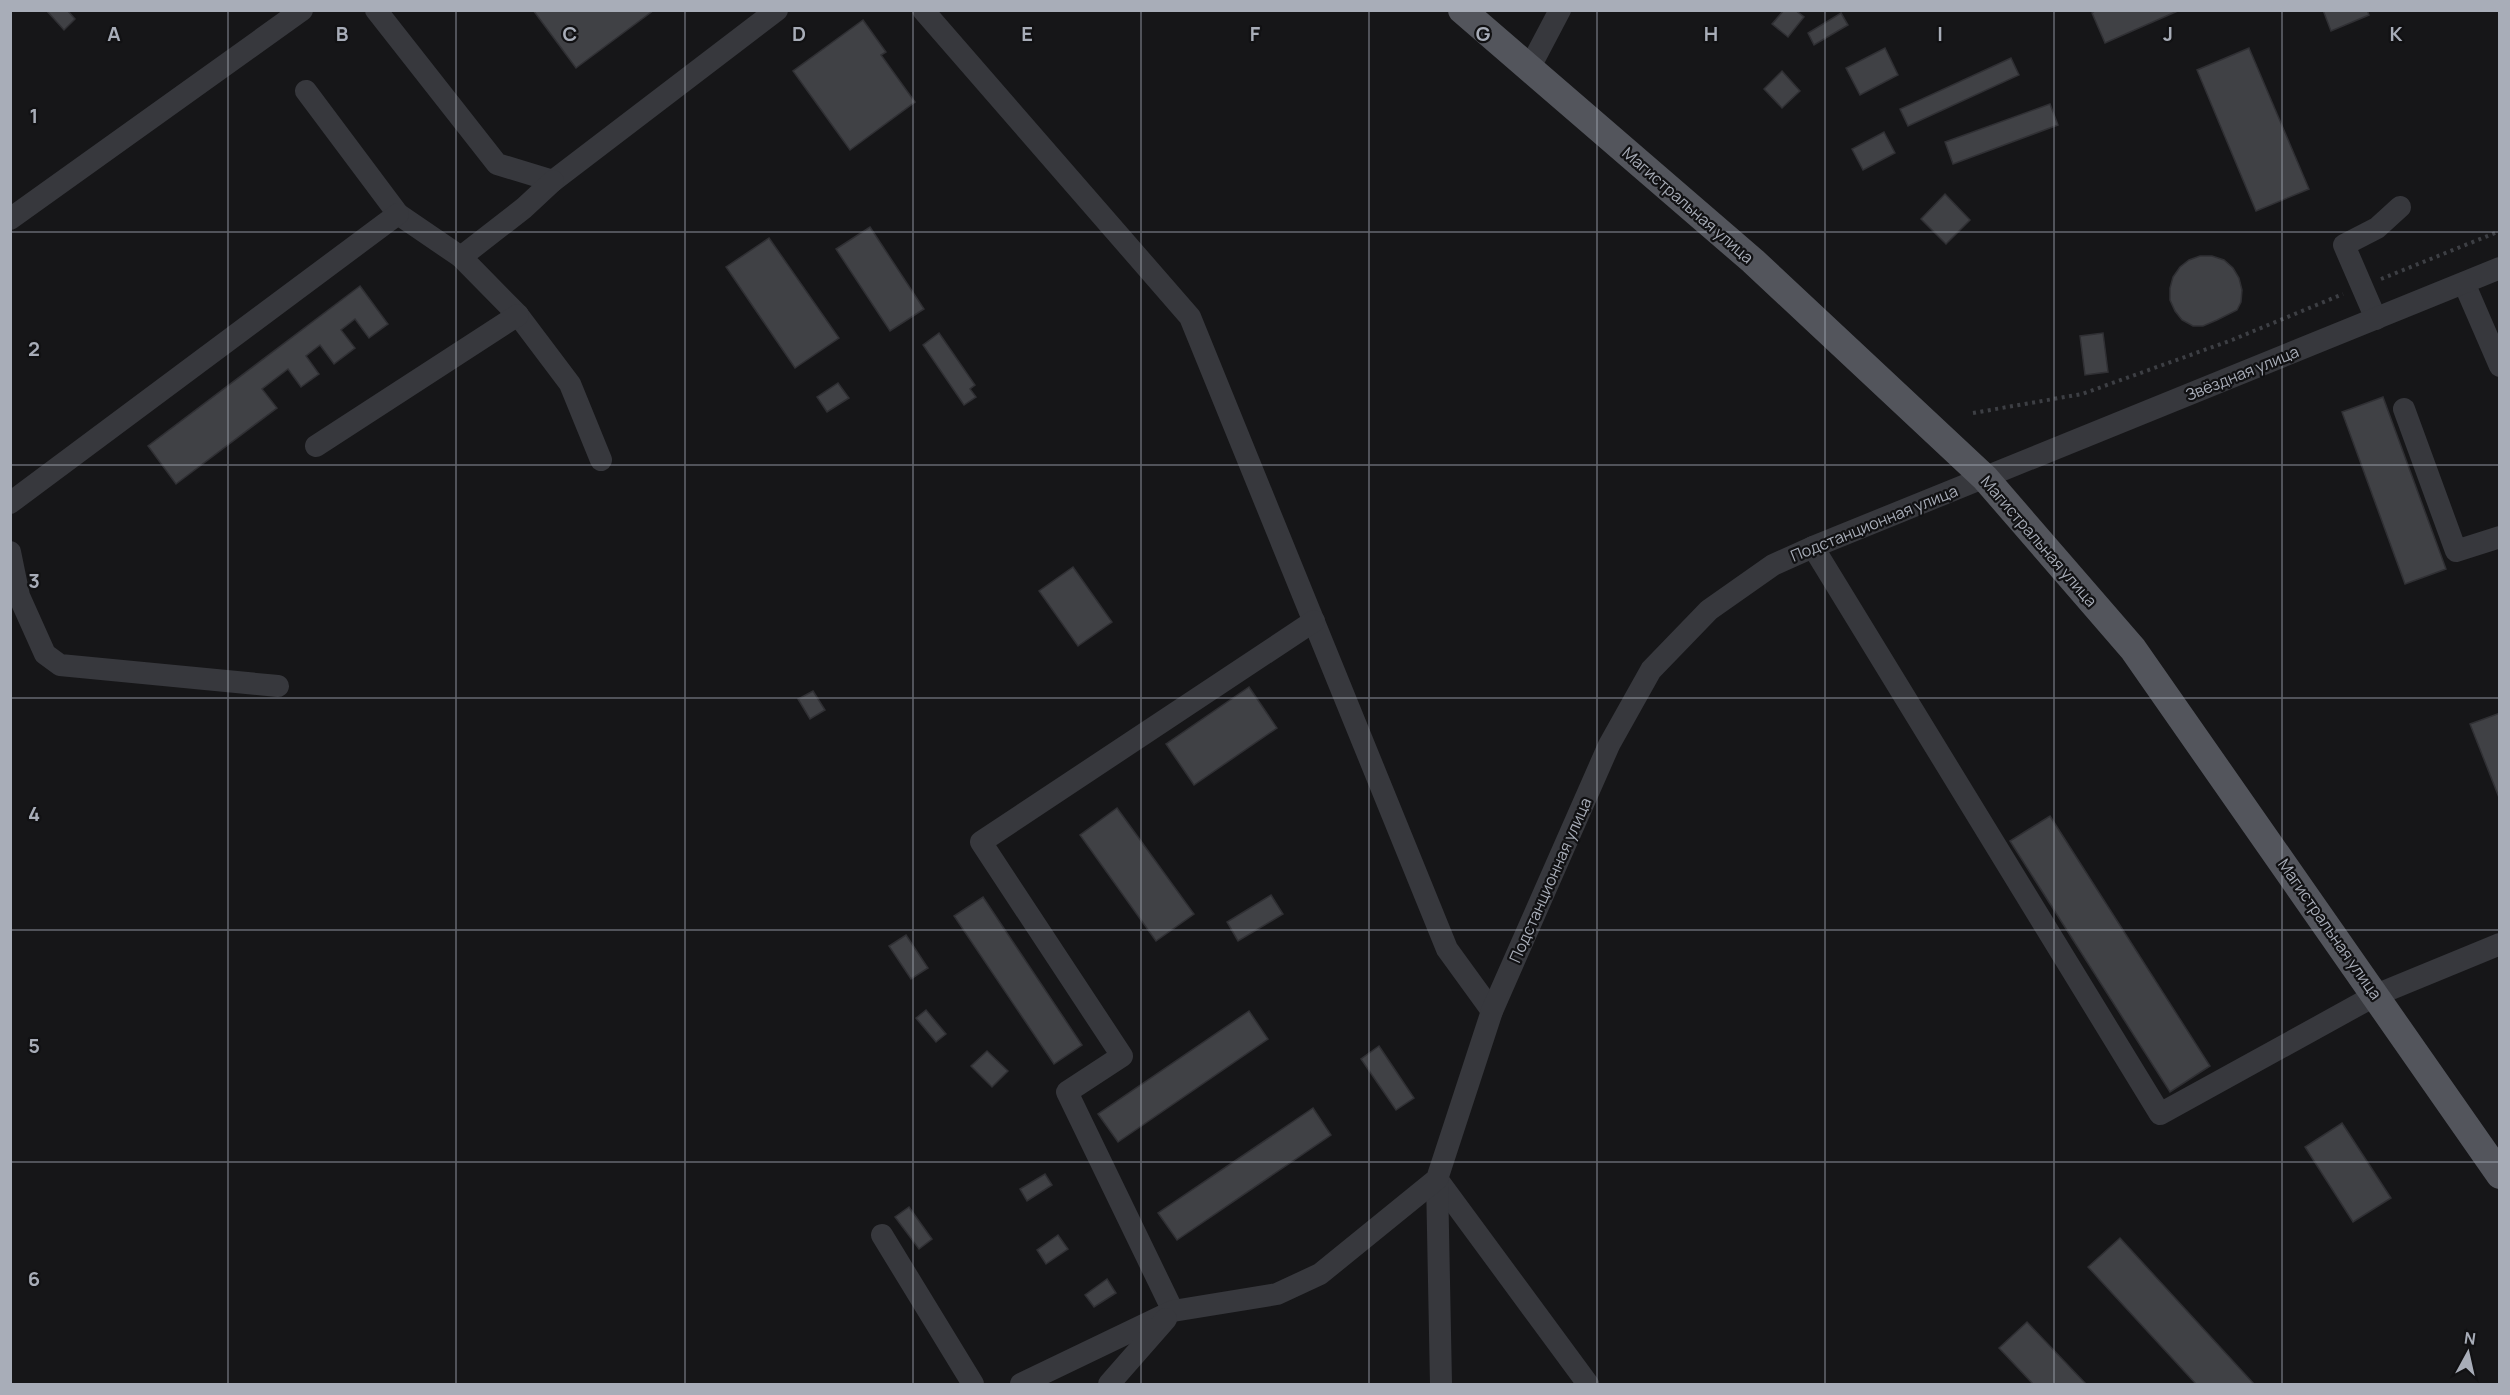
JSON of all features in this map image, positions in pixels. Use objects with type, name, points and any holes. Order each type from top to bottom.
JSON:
[{"type":"main road","name":"Магистральная улица","points":[[1462,10],[1753,261],[1984,478],[2133,649],[2376,995],[2499,1175]]},
{"type":"street","points":[[10,219],[302,10]]},
{"type":"street","points":[[376,10],[497,164],[554,181]]},
{"type":"street","points":[[461,257],[524,208],[554,181],[777,10]]},
{"type":"street","points":[[923,10],[1190,317],[1447,949],[1492,1011]]},
{"type":"street","points":[[1529,69],[1560,10]]},
{"type":"street","points":[[306,91],[398,214],[461,257],[518,315],[570,384],[601,460]]},
{"type":"street","points":[[2376,319],[2344,245],[2377,228],[2400,207]]},
{"type":"street","points":[[10,503],[398,214]]},
{"type":"street","name":"Звёздная улица","points":[[1984,478],[2499,268]]},
{"type":"street","points":[[2464,283],[2499,366]]},
{"type":"street","points":[[316,446],[518,315]]},
{"type":"street","points":[[2404,409],[2456,551],[2499,537]]},
{"type":"street","name":"Подстанционная улица","points":[[1437,1179],[1492,1011],[1609,745],[1650,670],[1709,610],[1773,565],[1984,478]]},
{"type":"street","points":[[1813,547],[2160,1114],[2376,995],[2499,944]]},
{"type":"street","points":[[10,552],[19,596],[45,654],[60,665],[278,686]]},
{"type":"street","points":[[1173,1311],[1067,1092],[1122,1056],[981,842],[1314,621]]},
{"type":"street","points":[[1021,1384],[1173,1311],[1277,1294],[1320,1274],[1437,1179]]},
{"type":"street","points":[[1437,1179],[1441,1384]]},
{"type":"street","points":[[1437,1179],[1588,1384]]},
{"type":"street","points":[[882,1235],[973,1384]]},
{"type":"street","points":[[1109,1384],[1173,1311]]},
{"type":"path","points":[[1973,413],[2082,394],[2232,340],[2499,231]]},
{"type":"building","points":[[46,10],[67,10],[75,19],[64,30]]},
{"type":"building","points":[[533,10],[654,10],[576,68]]},
{"type":"building","points":[[1784,10],[1795,10],[1804,17],[1788,37],[1772,24]]},
{"type":"building","points":[[2096,10],[2180,10],[2105,43],[2092,13]]},
{"type":"building","points":[[2323,10],[2367,10],[2369,15],[2331,31]]},
{"type":"building","points":[[1841,13],[1848,25],[1814,45],[1808,33]]},
{"type":"building","points":[[863,20],[886,52],[881,55],[915,102],[850,150],[793,71]]},
{"type":"building","points":[[1885,48],[1898,75],[1860,95],[1846,68]]},
{"type":"building","points":[[2249,48],[2309,189],[2256,211],[2197,70]]},
{"type":"building","points":[[2011,58],[2019,75],[1908,126],[1900,109]]},
{"type":"building","points":[[1782,71],[1800,91],[1782,108],[1764,89]]},
{"type":"building","points":[[2050,104],[2058,125],[1953,164],[1945,142]]},
{"type":"building","points":[[1884,132],[1895,153],[1863,170],[1852,149]]},
{"type":"building","points":[[1945,194],[1970,220],[1946,244],[1921,219]]},
{"type":"building","points":[[870,227],[924,309],[890,331],[836,249]]},
{"type":"building","points":[[769,238],[839,338],[795,368],[726,267]]},
{"type":"building","points":[[2200,256],[2212,256],[2224,260],[2233,268],[2242,290],[2241,302],[2237,310],[2217,320],[2203,326],[2193,326],[2182,320],[2175,311],[2170,300],[2170,288],[2173,277],[2180,267]]},
{"type":"building","points":[[360,286],[388,324],[369,338],[355,319],[341,330],[355,348],[334,364],[320,345],[306,356],[319,374],[301,387],[288,369],[262,389],[277,408],[176,484],[148,446]]},
{"type":"building","points":[[939,333],[975,385],[970,389],[976,397],[964,405],[923,345]]},
{"type":"building","points":[[2103,333],[2108,372],[2085,375],[2080,336]]},
{"type":"building","points":[[838,383],[849,398],[827,412],[817,397]]},
{"type":"building","points":[[2383,397],[2446,569],[2405,584],[2342,412]]},
{"type":"building","points":[[1073,567],[1112,622],[1078,646],[1039,591]]},
{"type":"building","points":[[1249,687],[1277,728],[1194,785],[1166,744]]},
{"type":"building","points":[[813,691],[825,710],[810,719],[798,699]]},
{"type":"building","points":[[2500,713],[2500,800],[2470,724]]},
{"type":"building","points":[[1117,808],[1194,914],[1156,941],[1080,835]]},
{"type":"building","points":[[2050,816],[2210,1066],[2170,1092],[2010,841]]},
{"type":"building","points":[[1271,895],[1283,914],[1238,941],[1227,922]]},
{"type":"building","points":[[983,897],[1082,1045],[1054,1064],[954,916]]},
{"type":"building","points":[[906,935],[928,968],[911,979],[889,946]]},
{"type":"building","points":[[926,1010],[946,1034],[936,1042],[916,1018]]},
{"type":"building","points":[[1249,1011],[1268,1039],[1118,1142],[1098,1114]]},
{"type":"building","points":[[1379,1046],[1414,1098],[1396,1110],[1361,1059]]},
{"type":"building","points":[[987,1051],[1008,1071],[992,1087],[971,1066]]},
{"type":"building","points":[[1313,1108],[1331,1135],[1177,1240],[1158,1213]]},
{"type":"building","points":[[2342,1123],[2391,1198],[2353,1222],[2305,1147]]},
{"type":"building","points":[[1045,1174],[1052,1185],[1027,1201],[1020,1189]]},
{"type":"building","points":[[909,1207],[932,1239],[919,1249],[895,1217]]},
{"type":"building","points":[[1058,1235],[1068,1249],[1046,1264],[1037,1250]]},
{"type":"building","points":[[2120,1238],[2254,1384],[2196,1384],[2088,1267]]},
{"type":"building","points":[[1107,1279],[1116,1293],[1094,1307],[1085,1295]]},
{"type":"building","points":[[2027,1322],[2086,1384],[2033,1384],[1999,1348]]}]
